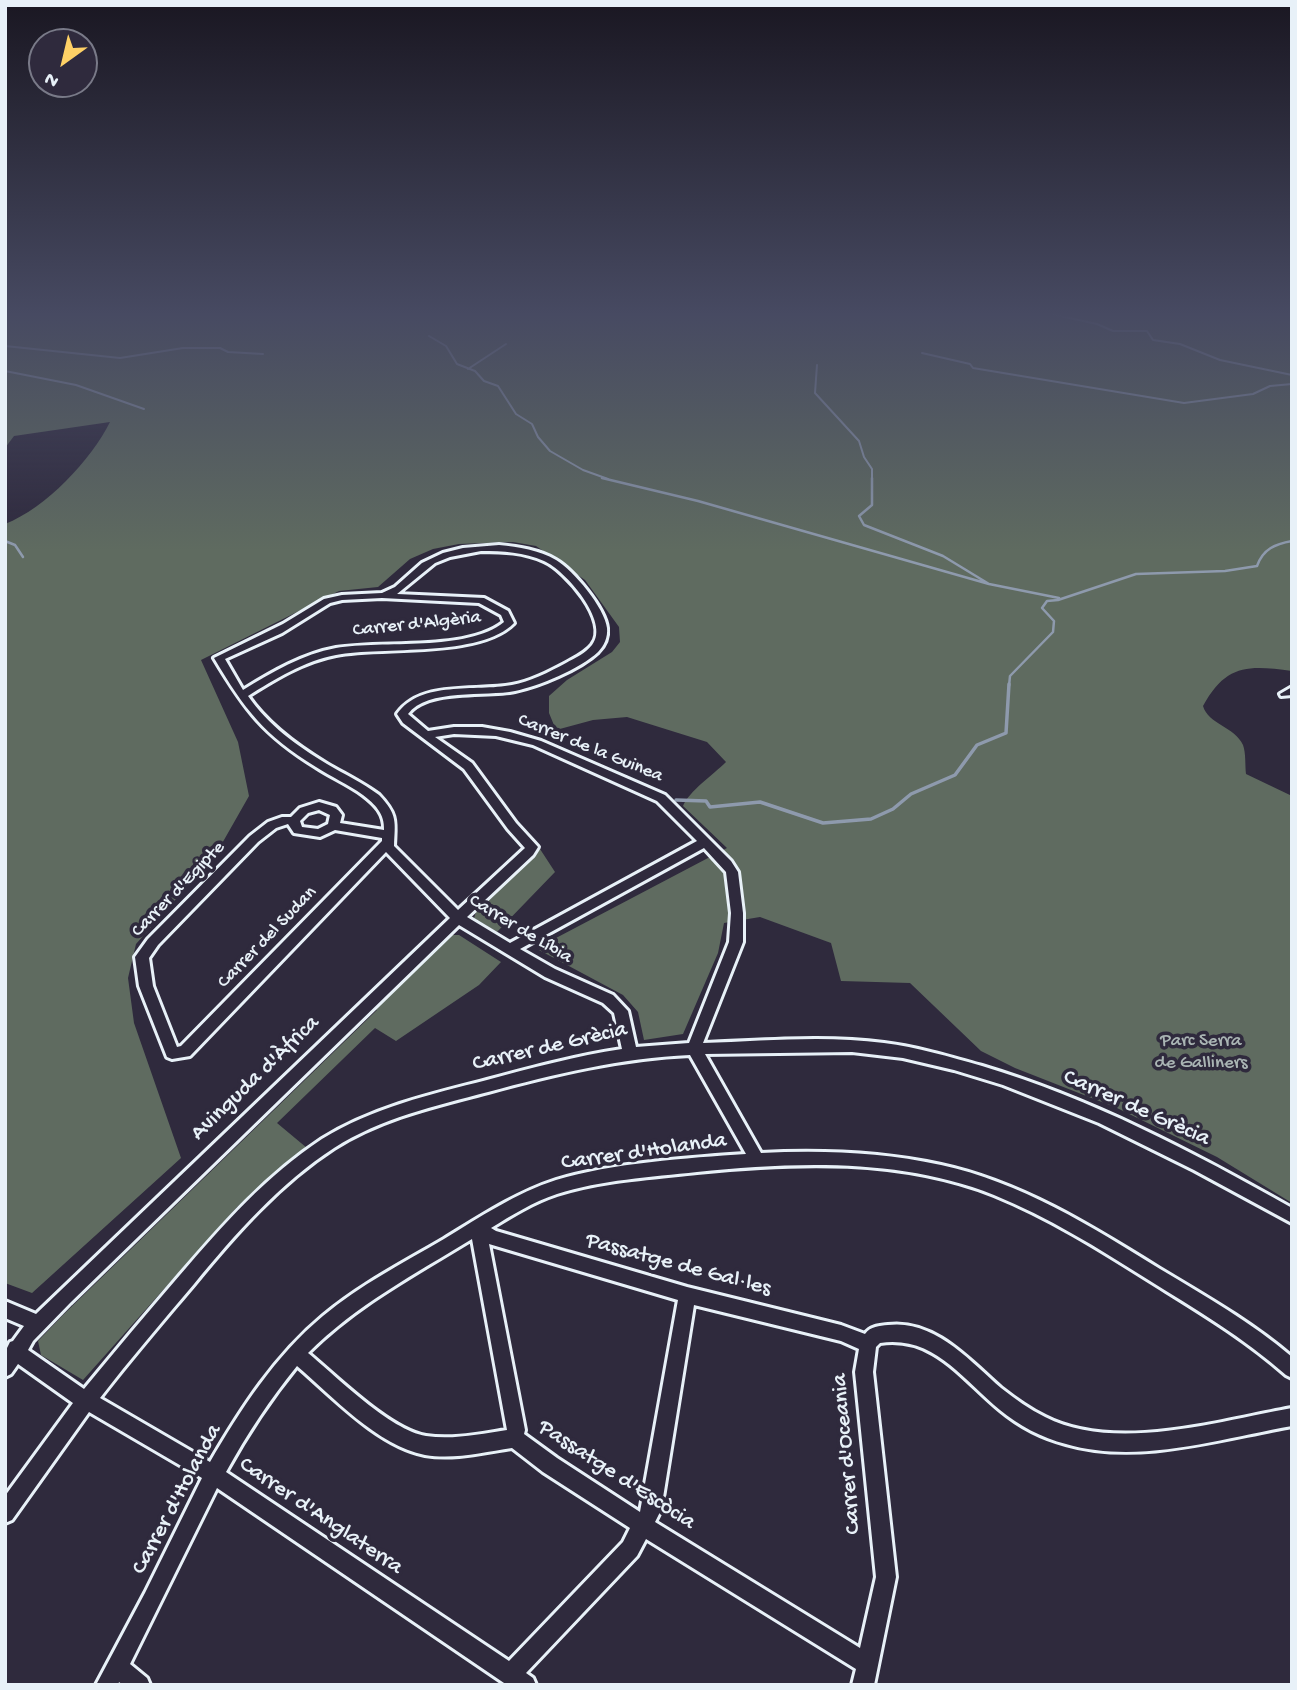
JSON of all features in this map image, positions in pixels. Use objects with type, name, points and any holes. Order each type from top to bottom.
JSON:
[{"type":"street","points":[[384,596],[404,585],[426,564],[441,556],[476,550],[520,551],[549,559],[565,570],[593,607],[602,625],[602,639],[590,653],[529,683],[505,690],[428,697],[409,704],[403,710],[404,717],[426,735]]},
{"type":"street","name":"Carrer de Líbia","points":[[384,596],[351,596],[329,600],[287,626],[219,658],[254,712],[316,763],[363,790],[381,805],[388,814],[388,847],[458,918],[550,972],[608,999],[621,1011],[630,1055]]},
{"type":"street","name":"Carrer d'Algèria","points":[[242,695],[279,672],[333,652],[472,640],[496,634],[509,623],[505,613],[481,600],[384,596]]},
{"type":"street","name":"Carrer de la Guinea","points":[[426,735],[450,730],[518,736],[661,798],[732,872],[738,928],[736,942],[694,1048]]},
{"type":"street","name":"Avinguda d'Àfrica","points":[[5,1368],[11,1352],[37,1323],[532,847],[512,826],[468,766],[426,735]]},
{"type":"street","points":[[333,826],[336,815],[332,810],[318,806],[303,811],[294,821],[298,830],[311,834],[333,826],[389,838]]},
{"type":"street","name":"Carrer d'Egipte","points":[[172,1053],[146,986],[142,957],[153,942],[254,839],[281,821],[294,821]]},
{"type":"street","name":"Carrer del Sudan","points":[[172,1053],[185,1052],[389,838]]},
{"type":"street","points":[[509,949],[705,842]]},
{"type":"street","name":"Carrer de Grècia","points":[[5,1513],[42,1457],[85,1400],[212,1249],[271,1191],[327,1145],[377,1119],[567,1064],[694,1048],[866,1047],[936,1060],[1038,1093],[1127,1128],[1183,1155],[1292,1216]]},
{"type":"street","points":[[694,1048],[757,1160]]},
{"type":"street","name":"Carrer d'Holanda","points":[[112,1676],[214,1475],[271,1384],[296,1354],[342,1310],[368,1292],[545,1191],[588,1180],[757,1160],[861,1161],[942,1172],[976,1182],[1052,1214],[1091,1235],[1242,1329],[1292,1369]]},
{"type":"street","points":[[478,1228],[516,1430],[514,1438]]},
{"type":"street","name":"Passatge de Gal·les","points":[[478,1228],[491,1237],[687,1294],[841,1333],[868,1344]]},
{"type":"street","points":[[518,1680],[630,1549],[644,1526],[651,1510],[687,1294]]},
{"type":"street","points":[[5,1309],[37,1323]]},
{"type":"street","points":[[868,1344],[875,1335],[888,1332],[903,1331],[917,1335],[949,1353],[1009,1406],[1047,1428],[1086,1439],[1151,1440],[1292,1417]]},
{"type":"street","name":"Carrer d'Oceania","points":[[863,1685],[886,1577],[864,1394],[865,1355],[868,1344]]},
{"type":"street","name":"Carrer d'Anglaterra","points":[[11,1352],[22,1356],[85,1400],[214,1475],[518,1680]]},
{"type":"street","name":"Passatge d'Escòcia","points":[[296,1354],[408,1441],[440,1446],[514,1438],[550,1465],[644,1526],[868,1665]]},
{"type":"street","points":[[112,1676],[141,1685]]},
{"type":"green space","name":"Parc Serra de Galliners","points":[[5,393],[1292,393],[1292,671],[1263,668],[1240,670],[1220,682],[1203,706],[1210,717],[1234,734],[1243,745],[1246,774],[1292,796],[1292,1203],[1217,1157],[1117,1108],[1015,1068],[981,1051],[910,983],[841,981],[831,943],[760,917],[724,923],[718,953],[683,1034],[644,1040],[638,1012],[623,995],[539,950],[556,938],[727,848],[683,806],[696,789],[726,762],[707,742],[627,717],[593,720],[556,730],[549,713],[549,696],[567,680],[612,652],[620,642],[619,627],[585,580],[536,546],[513,542],[459,544],[433,549],[410,559],[378,587],[339,591],[201,660],[238,742],[249,796],[216,854],[136,944],[128,978],[134,1023],[181,1158],[32,1293],[5,1283],[5,524],[36,507],[66,481],[91,452],[110,422],[14,436],[5,448]]},
{"type":"green space","points":[[540,849],[555,872],[497,932],[474,918],[476,912]]},
{"type":"green space","points":[[449,935],[459,935],[501,962],[479,985],[396,1041],[375,1028],[277,1123],[307,1148],[237,1207],[83,1380],[41,1355],[38,1341],[63,1315],[377,1010],[373,1007]]},
{"type":"waterway","points":[[98,393],[144,409]]},
{"type":"waterway","points":[[502,393],[516,414],[532,424],[538,437],[550,451],[583,470],[608,479]]},
{"type":"waterway","points":[[815,393],[859,441],[864,457],[872,469],[872,505],[859,516],[864,525],[943,556],[989,584]]},
{"type":"waterway","points":[[1123,393],[1184,403],[1255,393]]},
{"type":"waterway","points":[[602,478],[698,501],[989,584]]},
{"type":"waterway","points":[[5,541],[15,545],[23,557]]},
{"type":"waterway","points":[[1009,686],[1010,676],[1053,632],[1054,621],[1042,608],[1047,601],[1058,600],[1136,574],[1225,571],[1257,566],[1270,548],[1292,541]]},
{"type":"waterway","points":[[989,584],[1059,598]]},
{"type":"waterway","points":[[676,800],[706,801],[710,807],[760,802],[823,823],[871,819],[893,809],[911,794],[955,775],[977,745],[1006,733],[1009,684]]}]
